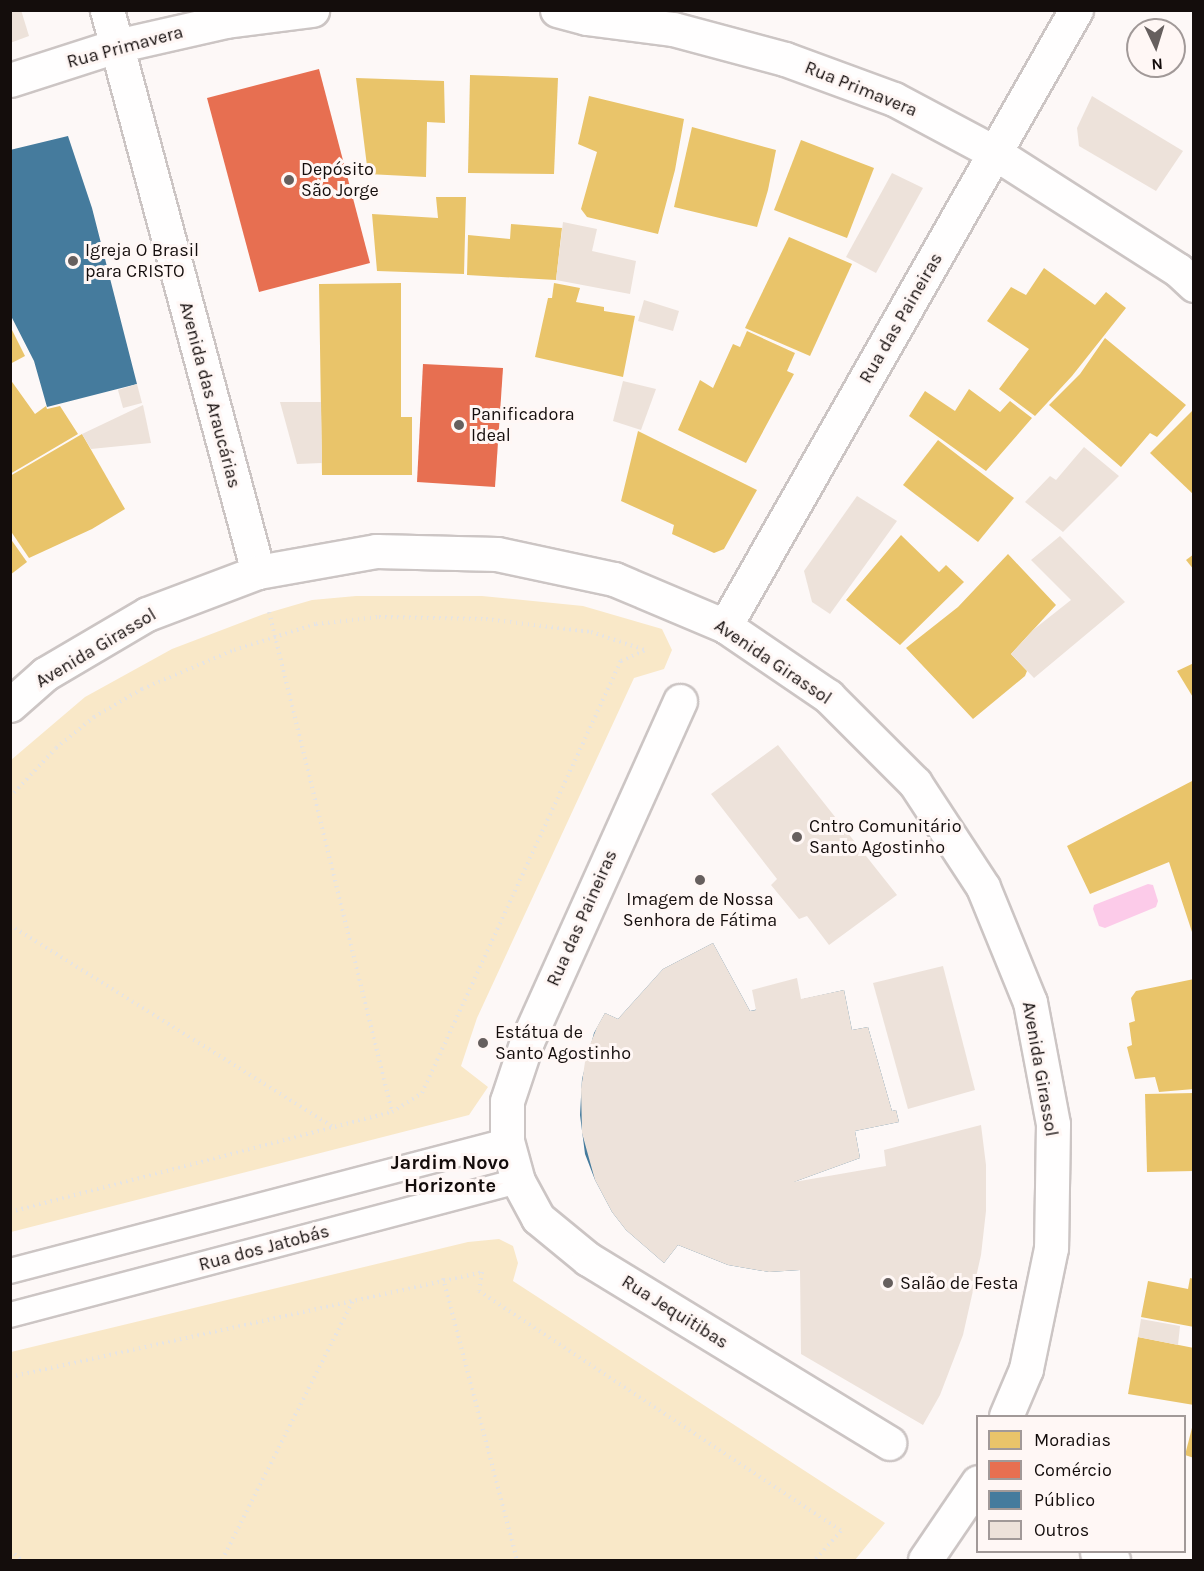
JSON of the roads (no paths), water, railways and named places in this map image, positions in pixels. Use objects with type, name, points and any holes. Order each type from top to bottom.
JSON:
[{"type":"street","name":"Avenida das Araucárias","points":[[107,10],[258,572]]},
{"type":"street","name":"Rua Primavera","points":[[10,80],[116,46],[226,21],[312,10]]},
{"type":"street","name":"Rua Primavera","points":[[557,10],[586,18],[670,20],[785,58],[894,99],[995,153],[1178,270],[1194,285]]},
{"type":"street","name":"Rua das Paineiras","points":[[725,626],[1076,10]]},
{"type":"street","name":"Avenida Girassol","points":[[10,705],[45,674],[147,614],[258,572],[376,552],[497,554],[614,579],[725,626],[828,696],[915,783],[983,887],[1030,1002],[1053,1124],[1052,1248],[1026,1369],[1006,1415]]},
{"type":"street","name":"Rua das Paineiras","points":[[507,1141],[507,1101],[527,1041],[680,701]]},
{"type":"street","name":"Rua Jequitibas","points":[[507,1141],[518,1181],[538,1218],[588,1258],[889,1443]]},
{"type":"street","points":[[925,1560],[976,1484]]},
{"type":"lane","points":[[10,1271],[507,1141]]},
{"type":"lane","name":"Rua dos Jatobás","points":[[10,1315],[518,1181]]},
{"type":"place","name":"Depósito São Jorge","points":[[289,180]]},
{"type":"place","name":"Igreja O Brasil para CRISTO","points":[[73,261]]},
{"type":"place","name":"Panificadora Ideal","points":[[459,425]]},
{"type":"place","name":"Cntro Comunitário Santo Agostinho","points":[[797,837]]},
{"type":"place","name":"Imagem de Nossa Senhora de Fátima","points":[[700,880]]},
{"type":"place","name":"Estátua de Santo Agostinho","points":[[483,1043]]},
{"type":"place","name":"Salão de Festa","points":[[888,1283]]},
{"type":"district","name":"Jardim Novo Horizonte","points":[[450,1174]]}]
